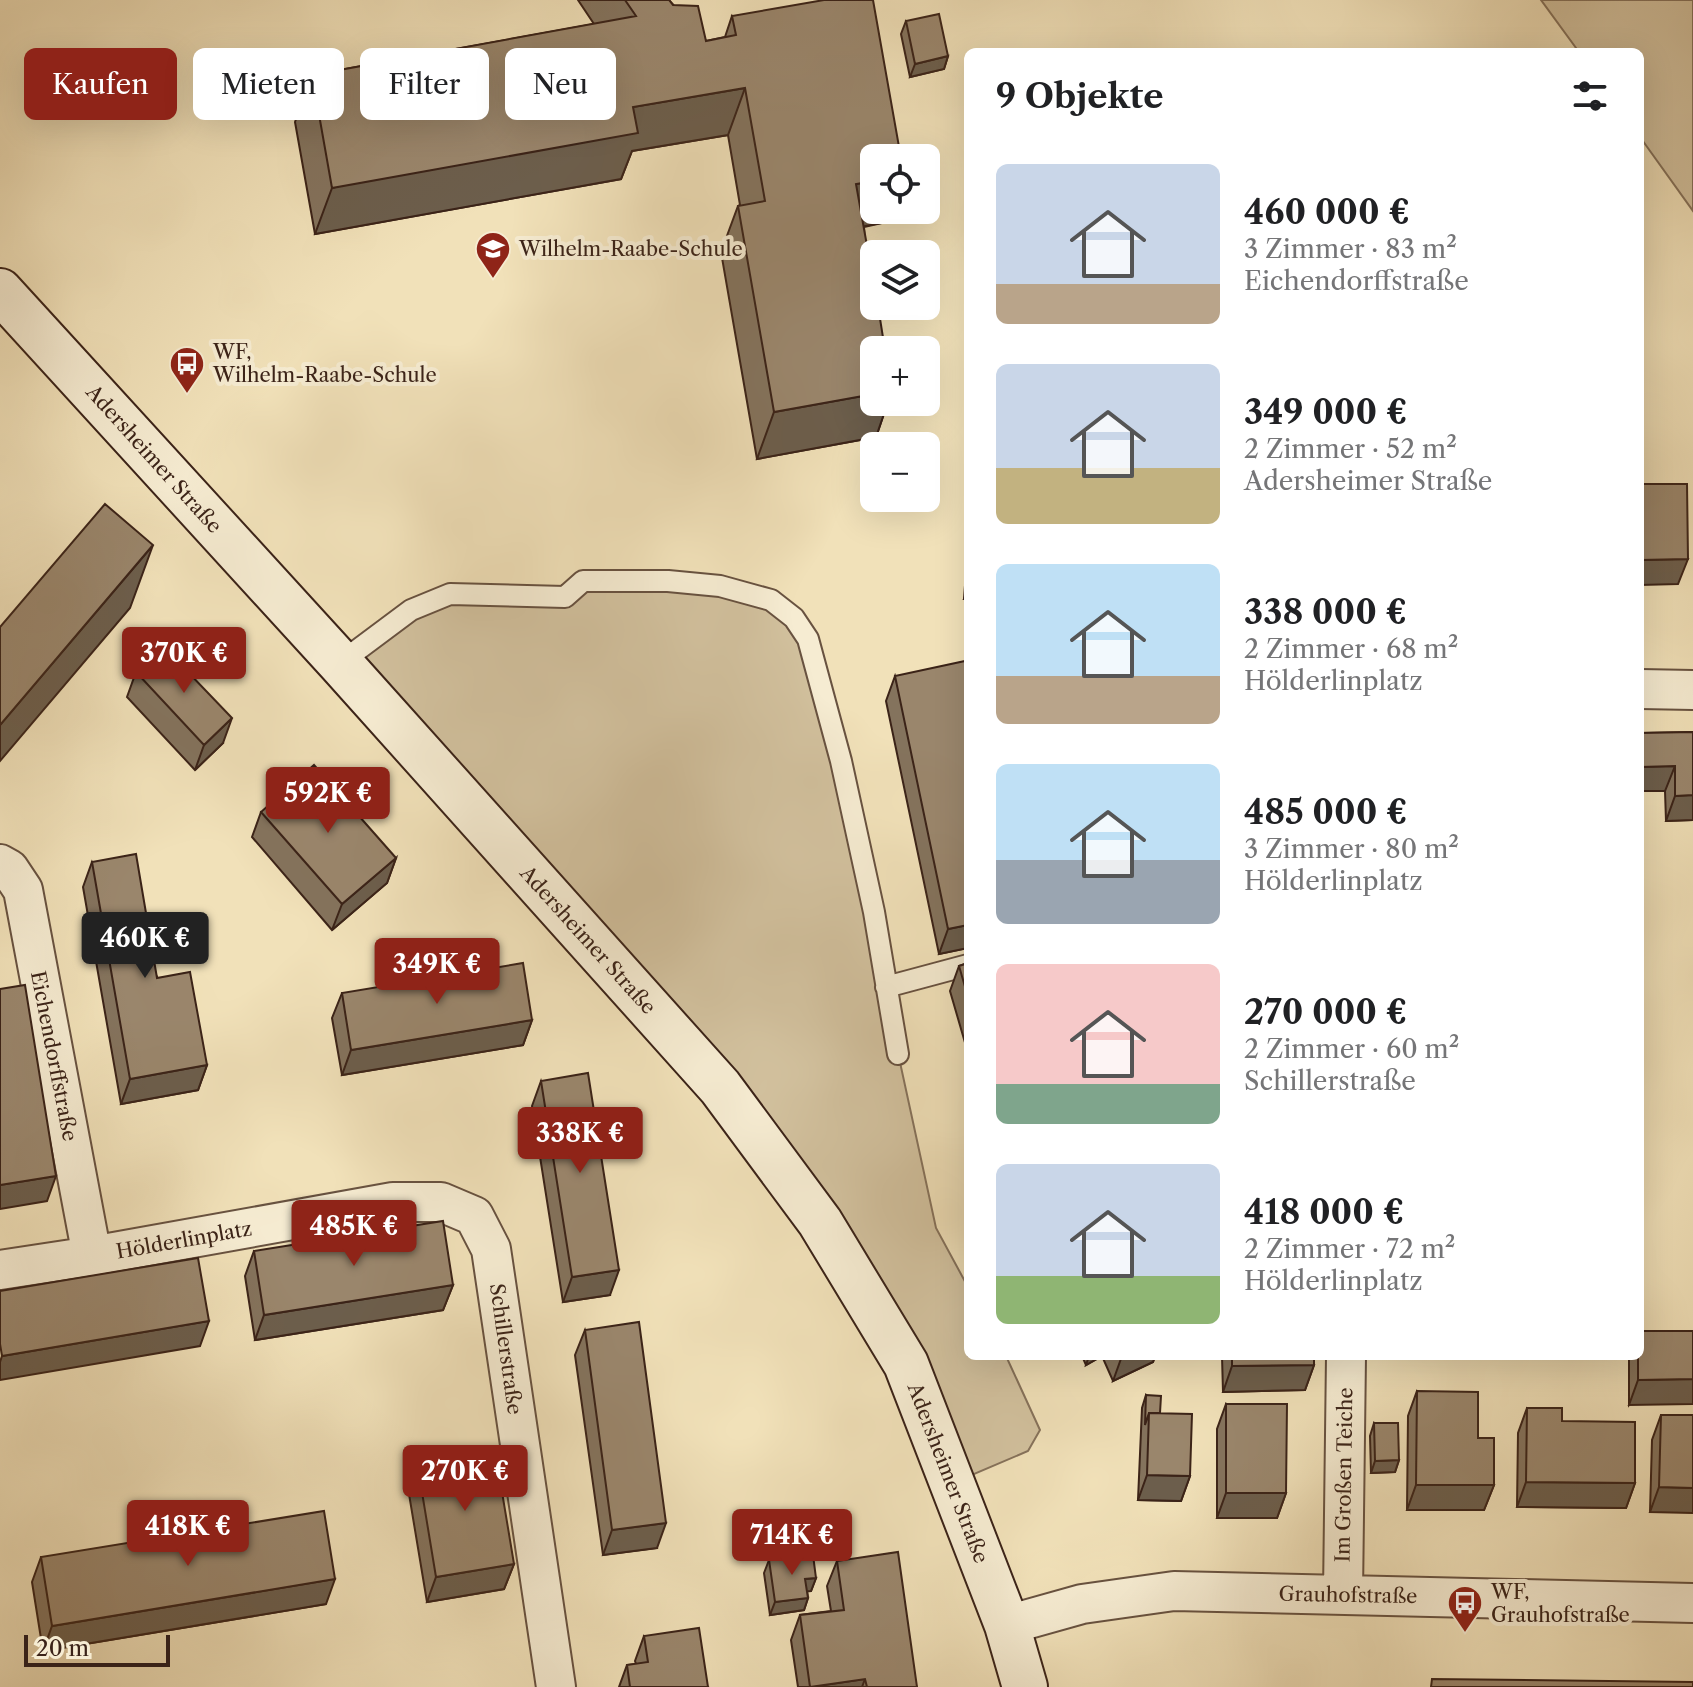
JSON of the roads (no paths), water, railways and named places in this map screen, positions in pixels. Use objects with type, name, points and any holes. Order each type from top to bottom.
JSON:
[{"type":"main road","name":"Adersheimer Straße","points":[[0,291],[340,663],[720,1087],[820,1222],[906,1364],[1007,1625],[1025,1687]]},
{"type":"street","points":[[1644,689],[1693,690]]},
{"type":"street","name":"Eichendorffstraße","points":[[0,864],[9,869],[23,890],[92,1256]]},
{"type":"street","name":"Hölderlinplatz","points":[[0,1270],[393,1202],[441,1202],[474,1216],[491,1249]]},
{"type":"street","name":"Schillerstraße","points":[[491,1249],[556,1687]]},
{"type":"street","name":"Im Großen Teiche","points":[[1343,1594],[1346,1360]]},
{"type":"street","name":"Grauhofstraße","points":[[1007,1625],[1082,1604],[1174,1591],[1693,1603]]},
{"type":"lane","points":[[340,663],[411,610],[450,594],[565,597],[583,581],[668,581],[720,586],[771,600],[794,618],[808,639],[841,761],[898,1054]]},
{"type":"lane","points":[[886,987],[964,966]]},
{"type":"place","name":"Wilhelm-Raabe-Schule","points":[[493,280]]},
{"type":"place","name":"WF, Wilhelm-Raabe-Schule","points":[[187,395]]},
{"type":"place","name":"WF, Grauhofstraße","points":[[1465,1634]]}]
